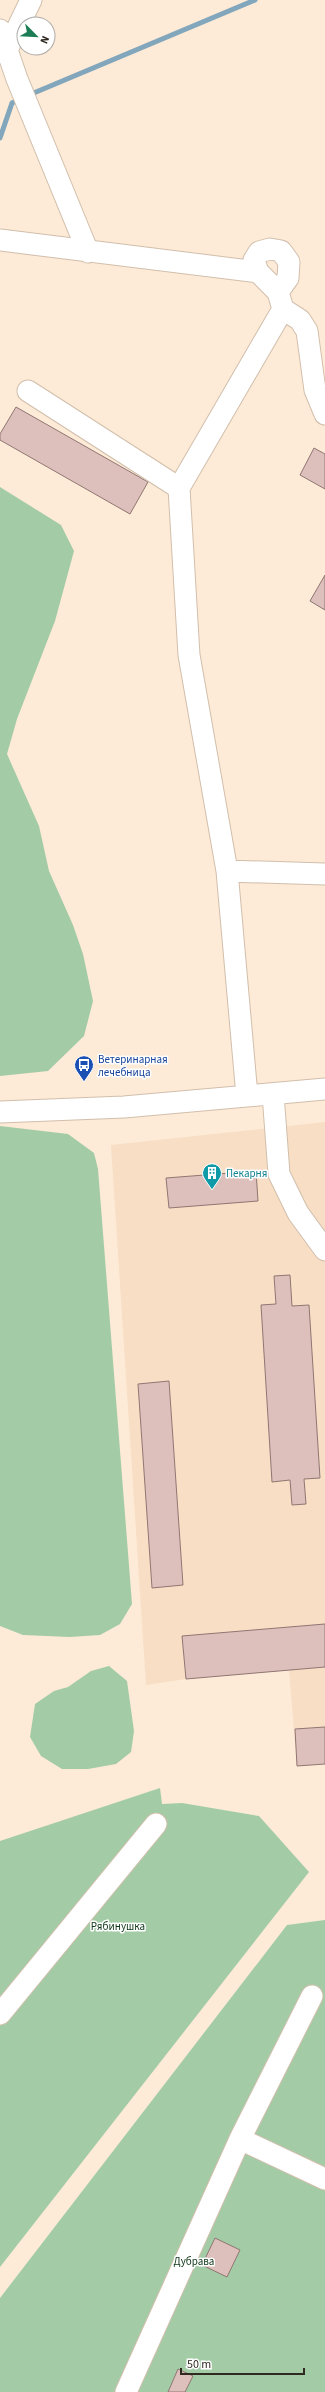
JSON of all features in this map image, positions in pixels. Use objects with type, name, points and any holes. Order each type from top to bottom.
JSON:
[{"type":"street","points":[[7,50],[31,0]]},
{"type":"street","points":[[0,30],[25,97],[88,252]]},
{"type":"street","points":[[0,240],[258,272]]},
{"type":"street","points":[[247,1096],[227,870],[189,655],[179,488],[280,300],[288,278],[289,262],[281,251],[270,249],[259,252],[254,260],[258,272],[280,300],[300,320],[307,331],[315,390],[325,414]]},
{"type":"street","points":[[28,391],[179,488]]},
{"type":"street","points":[[227,870],[325,874]]},
{"type":"street","points":[[0,1112],[124,1107],[325,1089]]},
{"type":"street","points":[[273,1094],[279,1174],[298,1213],[325,1250]]},
{"type":"street","points":[[0,2014],[156,1824]]},
{"type":"street","points":[[126,2392],[240,2139],[312,1996]]},
{"type":"street","points":[[240,2139],[325,2179]]},
{"type":"shaded area","points":[[325,1122],[325,1764],[297,1766],[289,1670],[186,1679],[146,1685],[111,1145]]},
{"type":"green space","points":[[0,487],[61,525],[74,551],[55,621],[17,719],[7,754],[39,826],[49,871],[73,925],[83,954],[93,1001],[84,1036],[48,1071],[0,1076]]},
{"type":"green space","points":[[0,1126],[68,1134],[94,1153],[98,1169],[132,1604],[120,1624],[100,1635],[70,1637],[23,1635],[0,1626]]},
{"type":"green space","points":[[109,1666],[127,1681],[134,1731],[131,1752],[116,1764],[88,1769],[62,1769],[41,1756],[30,1737],[35,1704],[54,1691],[68,1687],[91,1671]]},
{"type":"green space","name":"Рябинушка","points":[[160,1788],[162,1804],[182,1803],[259,1816],[309,1872],[0,2267],[0,1841]]},
{"type":"green space","name":"Дубрава","points":[[325,1920],[325,2392],[0,2392],[0,2298],[287,1925]]},
{"type":"building","points":[[16,407],[148,482],[130,514],[0,440],[0,434]]},
{"type":"building","points":[[314,448],[325,454],[325,489],[300,475]]},
{"type":"building","points":[[325,575],[325,610],[310,601]]},
{"type":"building","name":"Пекарня","points":[[256,1171],[258,1201],[169,1208],[166,1178]]},
{"type":"building","points":[[290,1275],[292,1306],[309,1305],[320,1478],[304,1479],[306,1504],[292,1505],[290,1480],[272,1482],[261,1305],[276,1304],[274,1276]]},
{"type":"building","points":[[169,1381],[183,1585],[152,1588],[138,1384]]},
{"type":"building","points":[[325,1624],[325,1667],[186,1679],[182,1636]]},
{"type":"building","points":[[325,1727],[325,1764],[297,1766],[295,1729]]},
{"type":"building","points":[[215,2238],[240,2250],[227,2277],[202,2265]]},
{"type":"building","points":[[178,2369],[193,2376],[185,2392],[168,2392]]},
{"type":"waterway","points":[[29,95],[255,0]]},
{"type":"waterway","points":[[0,138],[12,103],[20,99]]},
{"type":"place","name":"Ветеринарная лечебница","points":[[84,1082]]},
{"type":"place","name":"Пекарня","points":[[212,1190]]}]
